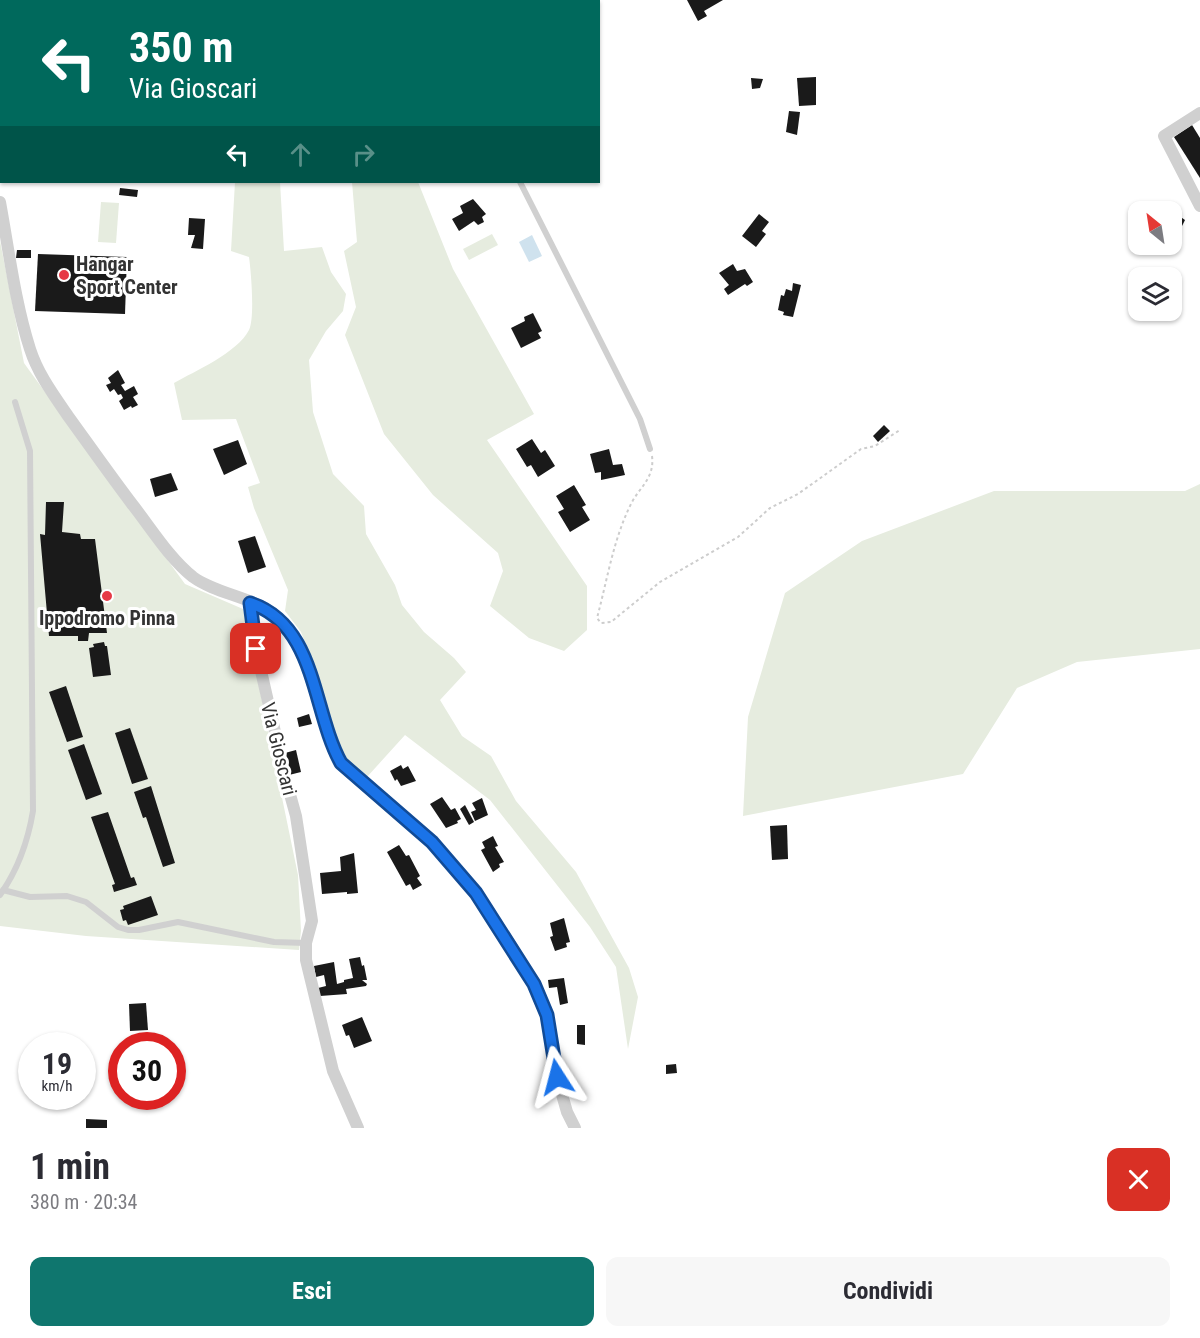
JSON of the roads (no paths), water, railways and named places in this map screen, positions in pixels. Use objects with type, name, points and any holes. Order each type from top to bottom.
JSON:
[{"type":"street","points":[[1200,113],[1164,136],[1200,206]]},
{"type":"street","points":[[0,202],[21,310],[30,349],[39,374],[95,454],[180,563],[194,577],[280,620],[300,649],[315,684],[332,747],[341,763],[432,842],[476,893],[534,984],[547,1015],[557,1077],[567,1112],[575,1128]]},
{"type":"street","name":"Via Gioscari","points":[[250,603],[256,649],[296,816],[312,921],[306,943],[306,960],[333,1071],[358,1128]]},
{"type":"lane","points":[[521,183],[640,419],[650,449]]},
{"type":"lane","points":[[15,402],[30,452],[33,811],[29,831],[15,871],[2,893],[30,897],[67,896],[86,902],[118,927],[128,930],[178,922],[274,942],[306,943]]},
{"type":"water","points":[[532,235],[542,256],[529,262],[519,242]]},
{"type":"place","name":"Hangar Sport Center","points":[[64,275]]},
{"type":"place","name":"Ippodromo Pinna","points":[[107,596]]}]
